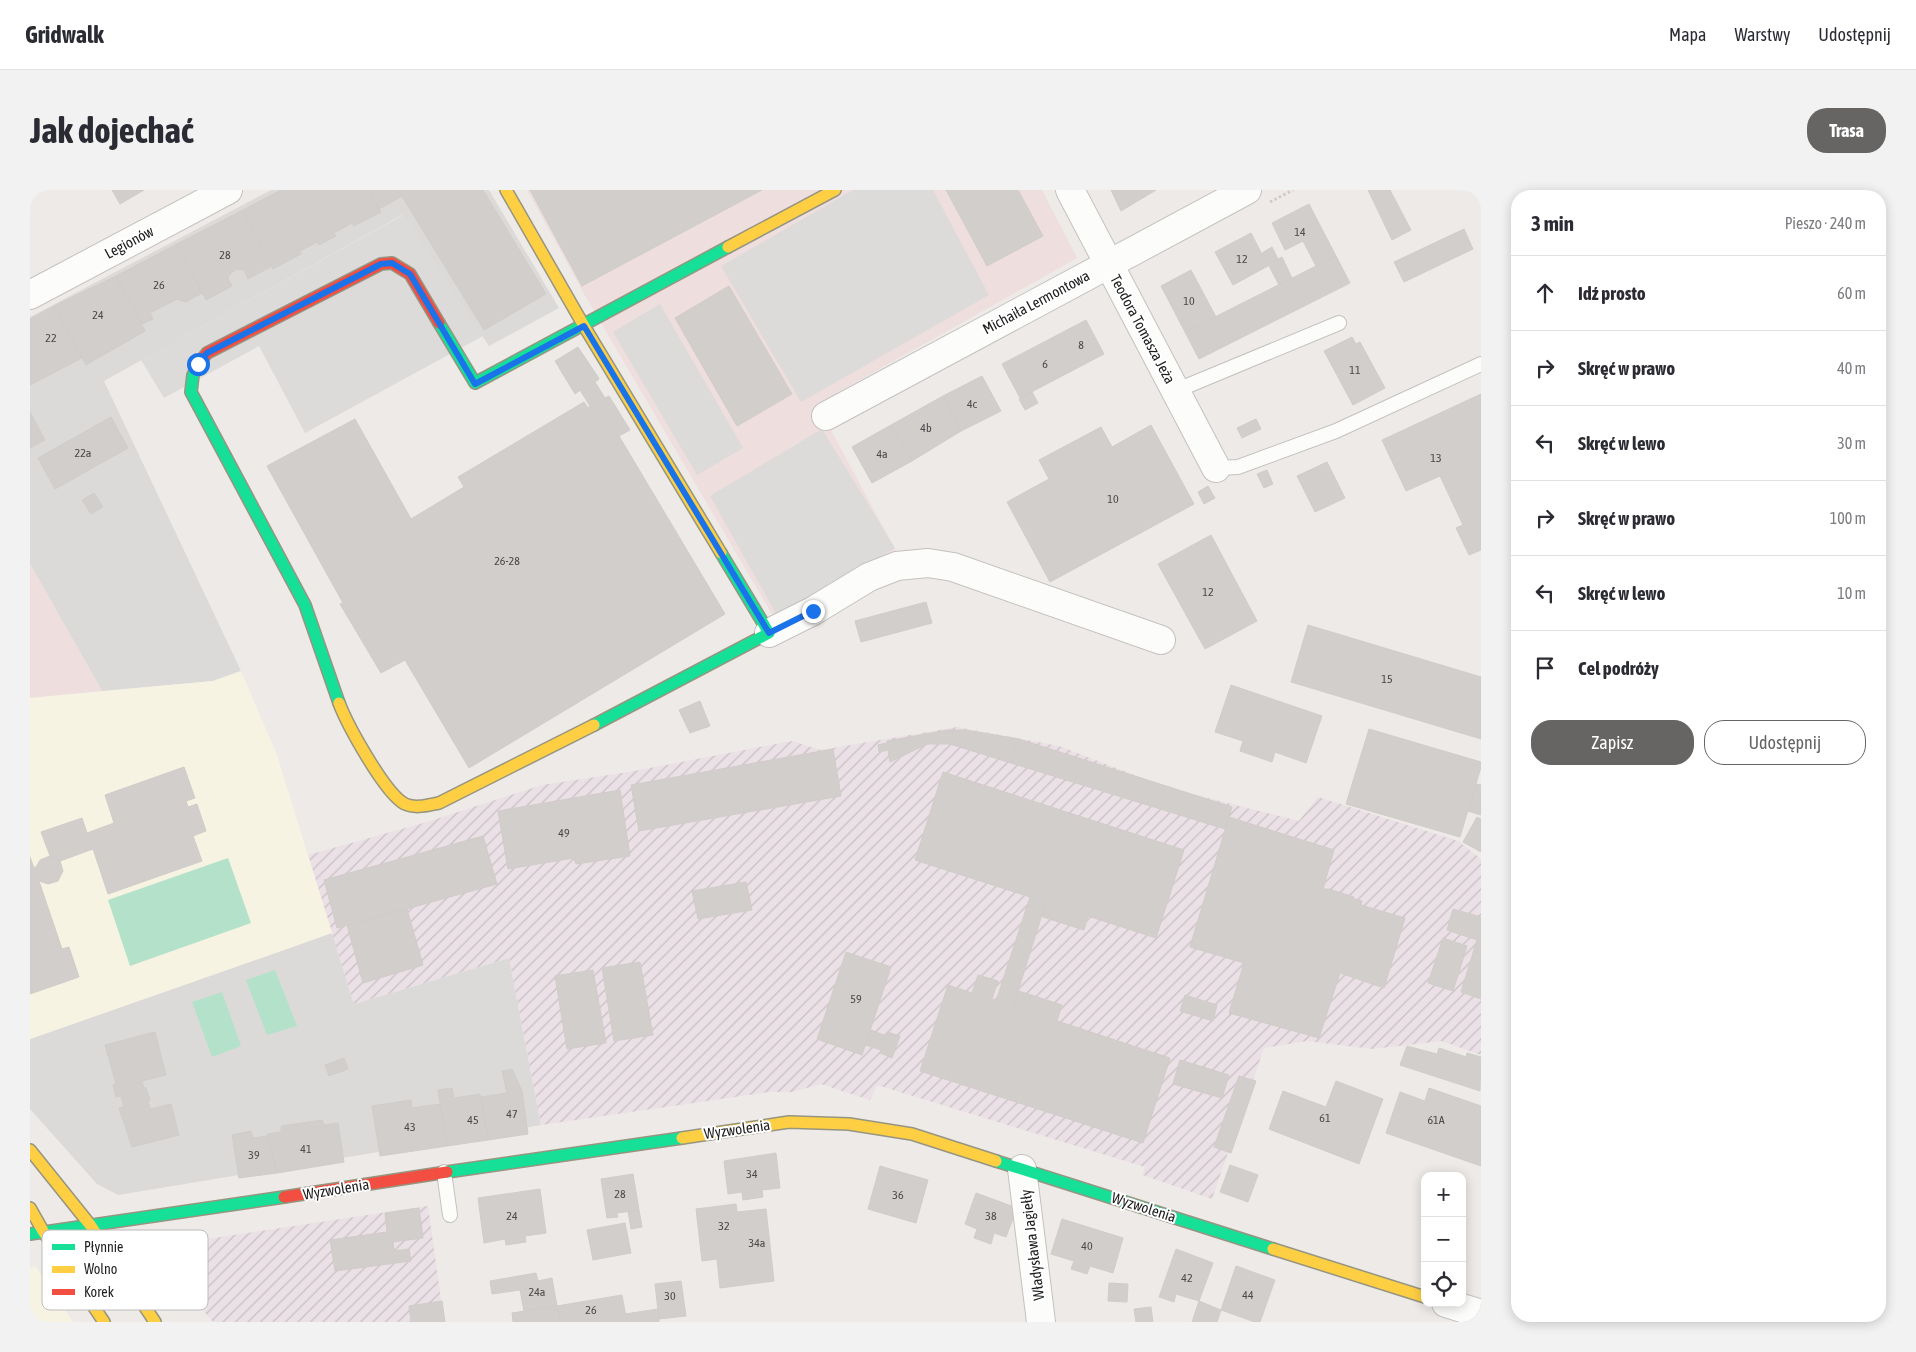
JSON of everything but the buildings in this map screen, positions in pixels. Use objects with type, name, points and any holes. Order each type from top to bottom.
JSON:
[{"type":"street","name":"Legionów","points":[[30,296],[228,190]]},
{"type":"street","points":[[506,190],[584,326],[769,633]]},
{"type":"street","points":[[834,190],[475,384],[410,274],[392,263],[381,264],[207,353],[198,364],[191,378],[191,392],[305,605],[344,717],[384,783],[394,796],[405,804],[420,807],[439,803],[813,611],[869,577],[897,566],[928,563],[953,567],[1161,640]]},
{"type":"street","name":"Teodora Tomasza Jeża","points":[[1070,190],[1216,468]]},
{"type":"street","name":"Michaiła Lermontowa","points":[[826,416],[1248,190]]},
{"type":"street","name":"Wyzwolenia","points":[[53,1230],[91,1226],[789,1122],[849,1124],[912,1134],[1421,1295]]},
{"type":"street","points":[[30,1150],[94,1230]]},
{"type":"street","name":"Władysława Jagiełły","points":[[1022,1169],[1041,1322]]},
{"type":"street","points":[[30,1208],[42,1230]]},
{"type":"street","points":[[1459,1307],[1481,1314]]},
{"type":"street","points":[[96,1310],[104,1322]]},
{"type":"street","points":[[148,1310],[156,1322]]},
{"type":"lane","points":[[1175,391],[1339,323]]},
{"type":"lane","points":[[1216,468],[1238,467],[1336,431],[1481,364]]},
{"type":"lane","points":[[444,1172],[450,1215]]},
{"type":"shaded area","points":[[271,190],[489,190],[559,308],[489,346],[402,215],[104,381],[241,671],[213,681],[102,691],[30,564],[30,317]]},
{"type":"shaded area","points":[[527,190],[1042,190],[1077,258],[817,404],[897,553],[776,621],[583,292]]},
{"type":"shaded area","points":[[853,190],[933,190],[989,295],[801,402],[721,266]]},
{"type":"shaded area","points":[[403,215],[483,336],[305,433],[259,346],[164,398],[141,360]]},
{"type":"shaded area","points":[[660,304],[743,448],[697,475],[613,332]]},
{"type":"shaded area","points":[[822,429],[895,548],[779,619],[710,496]]},
{"type":"shaded area","points":[[30,564],[102,691],[30,698]]},
{"type":"shaded area","points":[[241,671],[277,755],[332,933],[30,1039],[30,698],[213,681]]},
{"type":"shaded area","points":[[957,727],[1059,746],[1168,788],[1299,821],[1318,797],[1458,841],[1481,859],[1481,1055],[1442,1041],[1372,1049],[1307,1041],[1264,1048],[1212,1199],[1143,1175],[1145,1167],[877,1085],[870,1100],[821,1084],[792,1092],[769,1092],[541,1125],[509,958],[354,1004],[308,855],[427,822],[542,785],[629,772],[792,741],[821,750]]},
{"type":"shaded area","points":[[332,933],[354,1004],[509,958],[541,1125],[118,1195],[97,1184],[30,1109],[30,1039]]},
{"type":"shaded area","points":[[428,1206],[444,1322],[213,1322],[202,1310],[208,1310],[208,1239]]},
{"type":"shaded area","points":[[36,1267],[42,1276],[42,1310],[65,1310],[73,1322],[30,1322],[30,1268]]},
{"type":"green space","points":[[228,858],[251,923],[130,966],[108,900]]},
{"type":"green space","points":[[275,970],[297,1026],[267,1035],[246,980]]},
{"type":"green space","points":[[222,992],[241,1046],[212,1057],[192,1002]]},
{"type":"traffic: fast","points":[[439,323],[475,383],[728,247]]},
{"type":"traffic: fast","points":[[200,362],[193,375],[191,392],[305,605],[339,703]]},
{"type":"traffic: fast","points":[[594,725],[769,633],[721,553]]},
{"type":"traffic: fast","points":[[447,1172],[682,1138]]},
{"type":"traffic: fast","points":[[996,1161],[1273,1249]]},
{"type":"traffic: fast","points":[[57,1230],[284,1197]]},
{"type":"traffic: fast","points":[[30,1234],[42,1232]]},
{"type":"traffic: slow","points":[[506,190],[584,326],[721,553]]},
{"type":"traffic: slow","points":[[728,247],[835,190]]},
{"type":"traffic: slow","points":[[339,703],[358,742],[387,787],[405,804],[413,806],[439,803],[594,725]]},
{"type":"traffic: slow","points":[[682,1138],[789,1122],[849,1124],[912,1134],[996,1161]]},
{"type":"traffic: slow","points":[[30,1150],[94,1230]]},
{"type":"traffic: slow","points":[[30,1208],[42,1230]]},
{"type":"traffic: slow","points":[[1273,1249],[1421,1296]]},
{"type":"traffic: slow","points":[[96,1310],[104,1322]]},
{"type":"traffic: slow","points":[[147,1310],[155,1322]]},
{"type":"traffic: jam","points":[[200,362],[207,353],[381,264],[392,263],[410,274],[439,323]]},
{"type":"traffic: jam","points":[[284,1197],[447,1172]]},
{"type":"route","points":[[198,364],[207,353],[381,264],[392,263],[410,274],[475,384],[584,326],[769,633],[813,611]]}]
